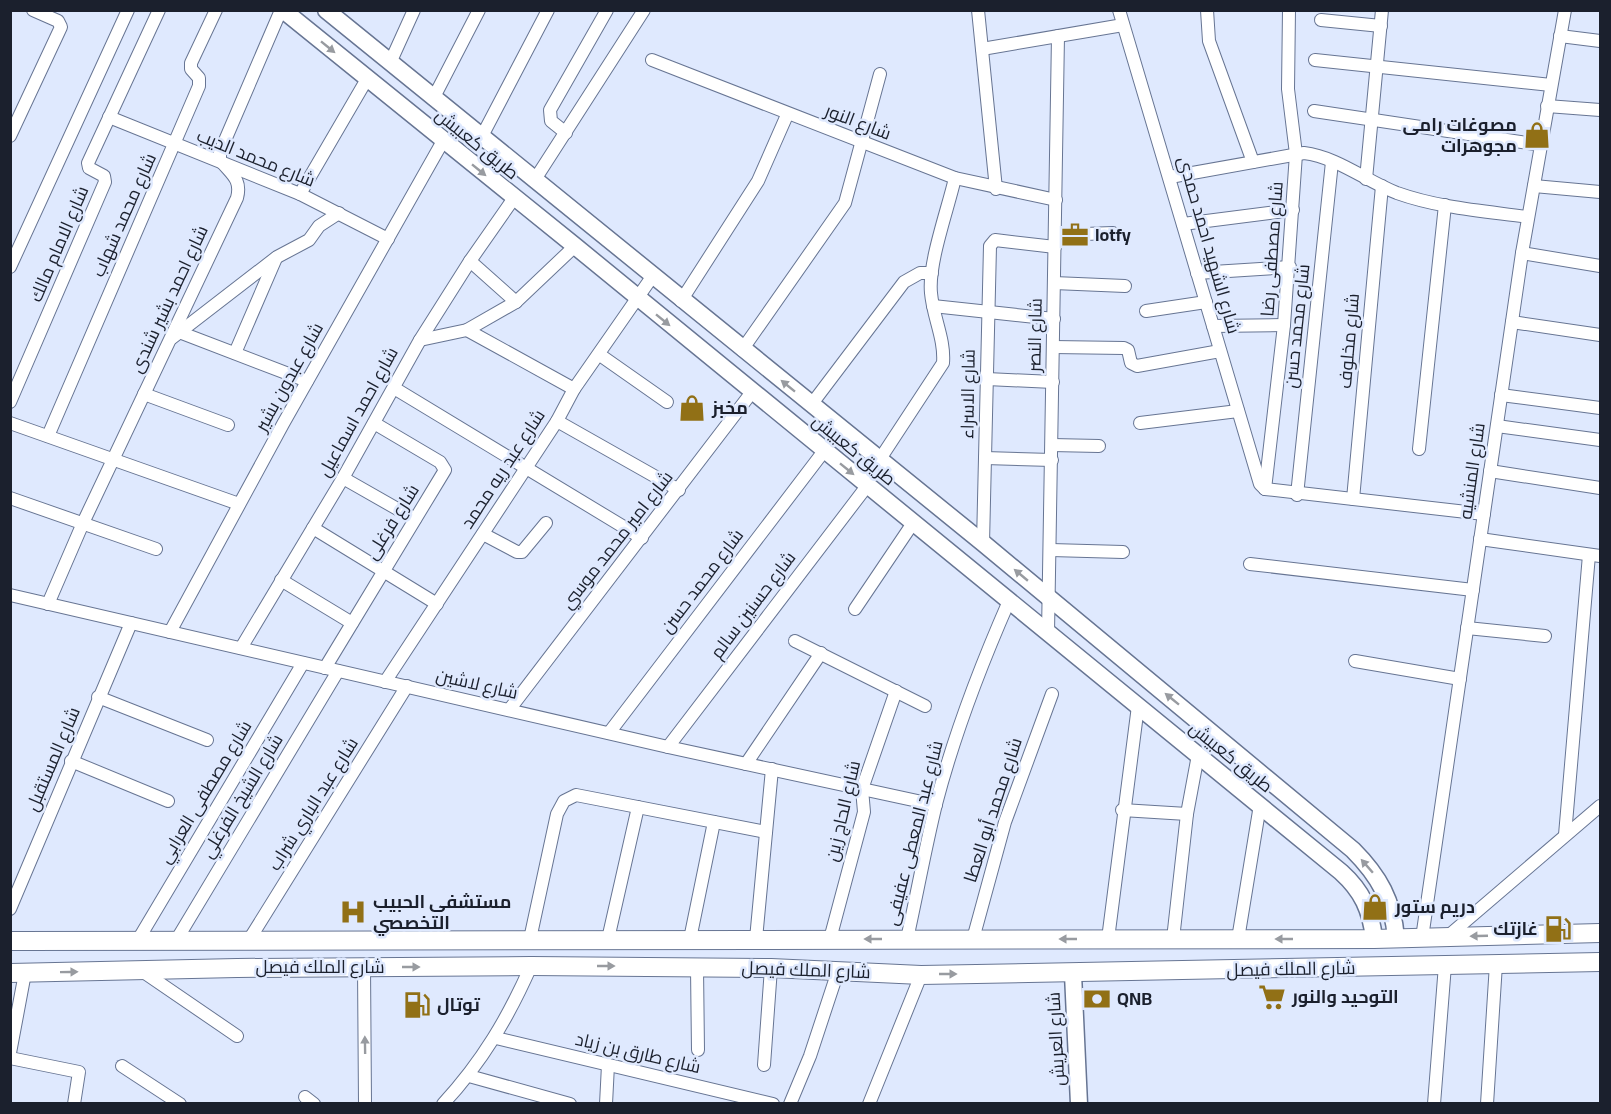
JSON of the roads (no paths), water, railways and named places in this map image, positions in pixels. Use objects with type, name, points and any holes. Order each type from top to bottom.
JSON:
[{"type":"main road","name":"شارع الملك فيصل","points":[[10,941],[138,939],[1374,939],[1600,933]]},
{"type":"main road","points":[[309,939],[309,967]]},
{"type":"main road","name":"شارع الملك فيصل","points":[[18,973],[309,967],[531,966],[771,968],[921,975],[1073,974],[1600,962]]},
{"type":"street","points":[[10,136],[61,27],[58,21],[33,10]]},
{"type":"street","points":[[10,267],[128,10]]},
{"type":"street","name":"شارع الامام مالك","points":[[10,402],[105,182],[104,176],[87,165],[159,10]]},
{"type":"street","name":"شارع محمد شهاب","points":[[48,436],[200,83],[191,69],[191,63],[216,10]]},
{"type":"street","points":[[223,164],[220,152],[281,10]]},
{"type":"street","name":"طريق كعبيش","points":[[281,10],[575,246],[1356,885],[1366,901],[1372,920],[1374,939]]},
{"type":"street","name":"طريق كعبيش","points":[[326,10],[681,301],[983,543],[1233,749],[1367,865],[1389,900],[1396,938]]},
{"type":"street","points":[[390,63],[414,10]]},
{"type":"street","points":[[433,99],[479,10]]},
{"type":"street","points":[[482,138],[548,10]]},
{"type":"street","points":[[566,133],[551,121],[550,110],[606,10]]},
{"type":"street","points":[[534,181],[644,10]]},
{"type":"street","points":[[978,10],[996,189]]},
{"type":"street","name":"شارع الشهيد احمد حمدى","points":[[1119,10],[1260,484],[1265,489]]},
{"type":"street","points":[[1207,10],[1209,41],[1253,162]]},
{"type":"street","name":"شارع مصطفى رضا","points":[[1265,489],[1290,267],[1296,154],[1288,89],[1289,10]]},
{"type":"street","points":[[1366,179],[1382,10]]},
{"type":"street","name":"شارع المنشيه","points":[[1422,938],[1522,253],[1565,10]]},
{"type":"street","points":[[1321,20],[1381,26]]},
{"type":"street","points":[[982,49],[1123,25]]},
{"type":"street","name":"شارع النصر","points":[[1048,633],[1058,36]]},
{"type":"street","points":[[1560,36],[1600,41]]},
{"type":"street","name":"شارع النور","points":[[652,60],[955,178],[996,189],[1056,200]]},
{"type":"street","points":[[1315,60],[1551,85]]},
{"type":"street","points":[[742,350],[844,203],[880,74]]},
{"type":"street","points":[[300,194],[367,79]]},
{"type":"street","points":[[1547,106],[1600,110]]},
{"type":"street","points":[[1314,111],[1541,144]]},
{"type":"street","points":[[681,301],[758,180],[788,114]]},
{"type":"street","name":"شارع محمد الديب","points":[[109,117],[300,194],[388,239]]},
{"type":"street","name":"شارع عبدون بشير","points":[[170,632],[239,504],[443,141]]},
{"type":"street","points":[[1170,177],[1296,154],[1313,154],[1382,186],[1445,205],[1528,217]]},
{"type":"street","name":"شارع محمد حسن","points":[[1297,495],[1332,162]]},
{"type":"street","name":"شارع احمد بشير شندى","points":[[48,604],[83,523],[144,394],[175,335],[237,198],[238,182],[223,164]]},
{"type":"street","points":[[879,459],[943,363],[944,351],[931,292],[932,273],[955,178]]},
{"type":"street","name":"شارع مخلوف","points":[[1353,499],[1382,186]]},
{"type":"street","points":[[1534,186],[1600,192]]},
{"type":"street","name":"شارع احمد اسماعيل","points":[[241,648],[343,478],[420,340],[470,261],[514,198]]},
{"type":"street","points":[[1419,449],[1445,205]]},
{"type":"street","points":[[1184,224],[1293,210]]},
{"type":"street","points":[[175,335],[277,257],[309,240],[319,226],[339,213]]},
{"type":"street","points":[[1055,241],[1113,233]]},
{"type":"street","name":"شارع الاسراء","points":[[983,543],[990,246],[995,240],[1055,241]]},
{"type":"street","points":[[420,340],[467,330],[516,302],[575,246]]},
{"type":"street","points":[[1522,253],[1600,266]]},
{"type":"street","points":[[235,353],[277,257]]},
{"type":"street","points":[[470,261],[516,302]]},
{"type":"street","points":[[1197,273],[1290,267]]},
{"type":"street","points":[[811,405],[904,282],[920,273],[932,273]]},
{"type":"street","name":"شارع عبد ريه محمد","points":[[385,682],[557,421],[574,389],[600,355],[652,277]]},
{"type":"street","points":[[1054,283],[1125,286]]},
{"type":"street","points":[[1146,310],[1206,302]]},
{"type":"street","points":[[933,306],[1054,319]]},
{"type":"street","points":[[1512,322],[1600,335]]},
{"type":"street","points":[[1213,326],[1284,325]]},
{"type":"street","points":[[467,330],[574,389]]},
{"type":"street","points":[[175,335],[235,353],[308,381]]},
{"type":"street","points":[[1053,347],[1124,348],[1128,350],[1131,363],[1137,366],[1220,351]]},
{"type":"street","points":[[600,355],[667,402]]},
{"type":"street","points":[[987,379],[1053,382]]},
{"type":"street","points":[[393,388],[642,538]]},
{"type":"street","name":"شارع امير محمد موسي","points":[[509,710],[752,392]]},
{"type":"street","points":[[144,394],[228,425]]},
{"type":"street","points":[[1501,395],[1600,408]]},
{"type":"street","points":[[1140,423],[1238,411]]},
{"type":"street","points":[[557,421],[679,490]]},
{"type":"street","points":[[10,423],[239,504]]},
{"type":"street","name":"شارع فرغلى","points":[[324,668],[446,468],[374,423]]},
{"type":"street","points":[[1497,426],[1600,440]]},
{"type":"street","points":[[1052,445],[1099,446]]},
{"type":"street","name":"شارع محمد حسن","points":[[609,733],[824,451]]},
{"type":"street","points":[[985,458],[1052,460]]},
{"type":"street","points":[[1490,471],[1600,488]]},
{"type":"street","points":[[343,478],[415,519]]},
{"type":"street","name":"شارع حسنين سالم","points":[[668,747],[867,486]]},
{"type":"street","points":[[1265,489],[1297,495],[1484,514]]},
{"type":"street","points":[[10,498],[156,549]]},
{"type":"street","points":[[483,534],[517,552],[522,552],[546,523]]},
{"type":"street","points":[[855,609],[913,523]]},
{"type":"street","points":[[313,528],[437,604]]},
{"type":"street","points":[[1480,539],[1595,555],[1565,835]]},
{"type":"street","points":[[1051,550],[1124,552]]},
{"type":"street","points":[[1250,564],[1473,590]]},
{"type":"street","points":[[281,580],[352,623]]},
{"type":"street","name":"شارع لاشين","points":[[10,595],[668,747],[936,805]]},
{"type":"street","name":"شارع عبد المعطى عفيفى","points":[[907,939],[936,805],[972,692],[1009,601]]},
{"type":"street","name":"شارع المستقبل","points":[[10,909],[131,623]]},
{"type":"street","points":[[1467,628],[1545,636]]},
{"type":"street","points":[[795,641],[925,706]]},
{"type":"street","points":[[746,764],[821,653]]},
{"type":"street","points":[[1355,661],[1460,679]]},
{"type":"street","name":"شارع مصطفى العرابي","points":[[138,939],[303,663]]},
{"type":"street","name":"شارع الشيخ الفرغلي","points":[[177,939],[338,670]]},
{"type":"street","name":"شارع عبد الباري شراب","points":[[249,940],[407,686]]},
{"type":"street","name":"شارع الحاج زين","points":[[830,939],[864,812],[862,789],[896,691]]},
{"type":"street","name":"شارع محمد أبو العطا","points":[[973,939],[1005,822],[1052,694]]},
{"type":"street","points":[[98,697],[207,740]]},
{"type":"street","points":[[1108,939],[1122,810],[1138,706]]},
{"type":"street","points":[[1216,770],[1233,749]]},
{"type":"street","points":[[1173,939],[1187,814],[1198,755]]},
{"type":"street","points":[[71,761],[168,801]]},
{"type":"street","points":[[756,939],[772,769]]},
{"type":"street","points":[[530,939],[557,814],[564,801],[576,795],[766,832]]},
{"type":"street","points":[[1238,939],[1260,805]]},
{"type":"street","points":[[1447,937],[1600,806]]},
{"type":"street","points":[[608,939],[638,807]]},
{"type":"street","points":[[1122,810],[1187,814]]},
{"type":"street","points":[[690,939],[714,822]]},
{"type":"street","points":[[1487,1104],[1496,964]]},
{"type":"street","points":[[1434,1104],[1445,965]]},
{"type":"street","points":[[443,1104],[469,1076],[496,1038],[531,966]]},
{"type":"street","points":[[364,967],[365,1104]]},
{"type":"street","points":[[697,968],[698,1050]]},
{"type":"street","points":[[764,1065],[771,968]]},
{"type":"street","points":[[142,971],[237,1036]]},
{"type":"street","points":[[790,1104],[810,1056],[838,971]]},
{"type":"street","points":[[18,973],[10,1056],[79,1072],[74,1104]]},
{"type":"street","name":"شارع العريش","points":[[1073,974],[1079,1104]]},
{"type":"street","points":[[869,1104],[921,975]]},
{"type":"street","name":"شارع طارق بن زياد","points":[[496,1038],[773,1104]]},
{"type":"street","points":[[606,1104],[608,1065]]},
{"type":"street","points":[[122,1066],[180,1104]]},
{"type":"street","points":[[469,1076],[570,1104]]},
{"type":"place","name":"مصوغات رامى مجوهرات","points":[[1537,135]]},
{"type":"place","name":"lotfy","points":[[1075,235]]},
{"type":"place","name":"مخبز","points":[[692,408]]},
{"type":"place","name":"دريم ستور","points":[[1375,907]]},
{"type":"place","name":"مستشفى الحبيب التخصصي","points":[[353,912]]},
{"type":"place","name":"غازتك","points":[[1558,929]]},
{"type":"place","name":"التوحيد والنور","points":[[1272,997]]},
{"type":"place","name":"QNB","points":[[1097,999]]},
{"type":"place","name":"توتال","points":[[417,1005]]}]
